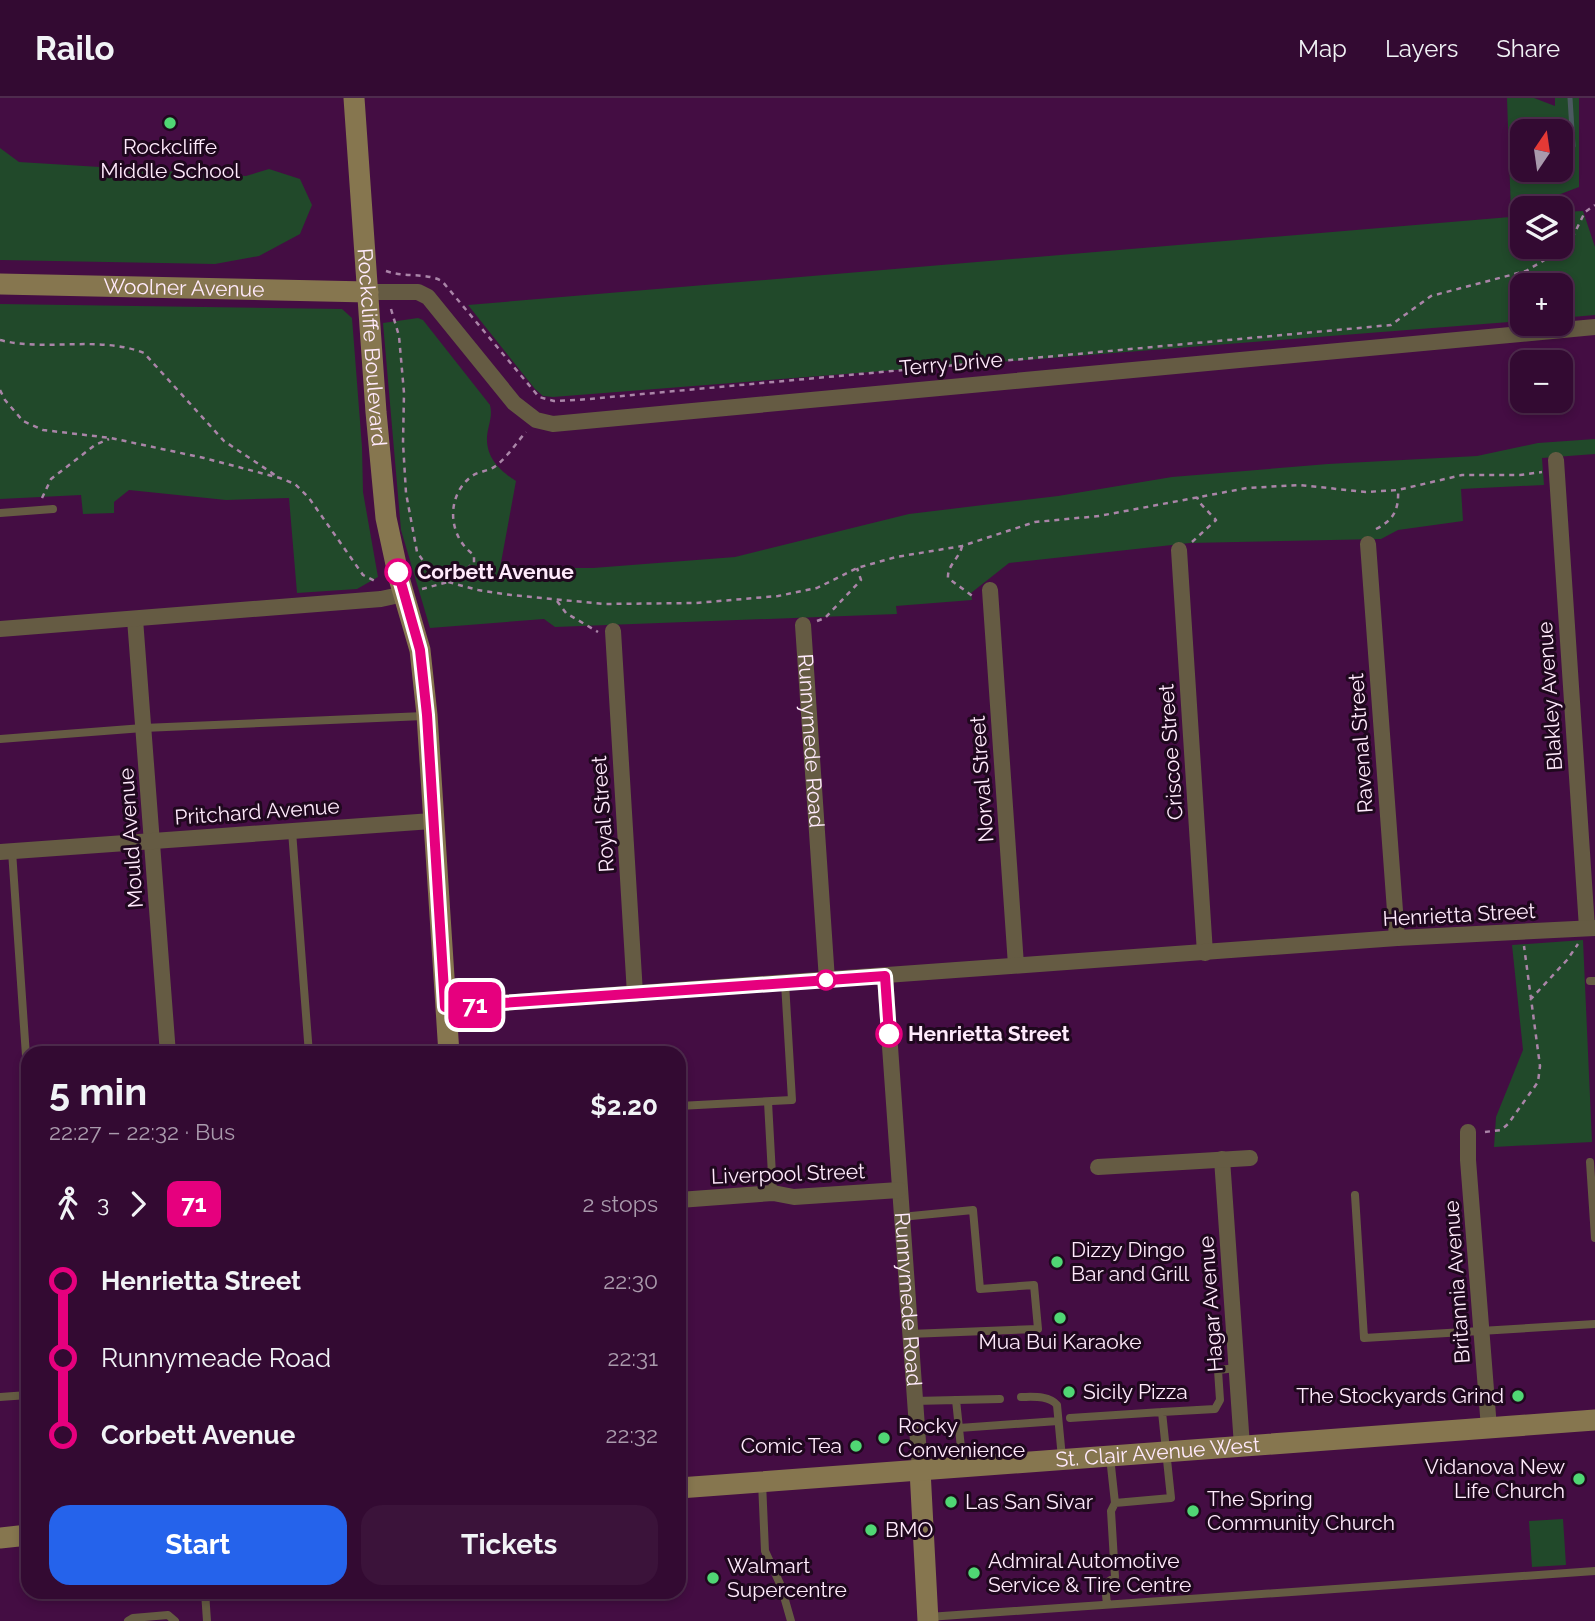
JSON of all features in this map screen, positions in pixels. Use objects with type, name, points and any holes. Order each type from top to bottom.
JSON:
[{"type":"street","name":"Rockcliffe Boulevard","points":[[354,98],[386,518],[420,650],[427,715],[448,1046]]},
{"type":"street","name":"Woolner Avenue","points":[[0,284],[368,292]]},
{"type":"street","points":[[368,292],[418,292],[428,297],[514,403],[536,420]]},
{"type":"street","name":"Terry Drive","points":[[536,420],[553,424],[576,422],[1595,327]]},
{"type":"street","name":"Blakley Avenue","points":[[1556,465],[1588,932]]},
{"type":"street","name":"Ravenal Street","points":[[1368,539],[1397,939]]},
{"type":"street","name":"Criscoe Street","points":[[1185,547],[1205,953]]},
{"type":"street","points":[[0,629],[381,599],[404,594]]},
{"type":"street","name":"Norval Street","points":[[986,596],[1016,965]]},
{"type":"street","name":"Mould Avenue","points":[[135,620],[167,1046]]},
{"type":"street","name":"Runnymede Road","points":[[804,623],[827,980]]},
{"type":"street","name":"Royal Street","points":[[608,633],[635,994]]},
{"type":"street","name":"Pritchard Avenue","points":[[6,851],[432,821]]},
{"type":"street","name":"Henrietta Street","points":[[445,1007],[1397,939],[1522,932],[1588,932]]},
{"type":"street","name":"Runnymede Road","points":[[885,976],[928,1619]]},
{"type":"street","name":"Britannia Avenue","points":[[1468,1132],[1489,1428]]},
{"type":"street","points":[[1098,1167],[1250,1158]]},
{"type":"street","name":"Hagar Avenue","points":[[1222,1159],[1242,1446]]},
{"type":"street","name":"Liverpool Street","points":[[686,1199],[773,1193],[794,1197],[899,1190]]},
{"type":"street","name":"St. Clair Avenue West","points":[[686,1487],[1595,1420]]},
{"type":"street","points":[[0,1538],[21,1536]]},
{"type":"lane","points":[[0,513],[53,509]]},
{"type":"lane","points":[[0,739],[143,728],[427,715]]},
{"type":"lane","points":[[292,831],[308,1046]]},
{"type":"lane","points":[[6,851],[24,1046]]},
{"type":"lane","points":[[686,1106],[792,1100],[785,983]]},
{"type":"lane","points":[[768,1102],[773,1193]]},
{"type":"lane","points":[[1590,1162],[1595,1238]]},
{"type":"lane","points":[[1355,1195],[1364,1338],[1595,1324]]},
{"type":"lane","points":[[901,1217],[973,1210],[979,1289],[1034,1286],[1038,1329],[909,1334]]},
{"type":"lane","points":[[1070,1418],[1215,1409],[1220,1400],[1218,1370],[1237,1368]]},
{"type":"lane","points":[[0,1397],[21,1396]]},
{"type":"lane","points":[[1021,1397],[1035,1402],[1053,1400],[1056,1405],[1062,1460]]},
{"type":"lane","points":[[914,1401],[956,1400],[988,1404],[1000,1399]]},
{"type":"lane","points":[[956,1400],[963,1467]]},
{"type":"lane","points":[[1115,1503],[1171,1498],[1162,1412]]},
{"type":"lane","points":[[959,1428],[1058,1421]]},
{"type":"lane","points":[[1107,1605],[1105,1584],[1115,1577],[1111,1511],[1115,1503],[1110,1456]]},
{"type":"lane","points":[[762,1482],[765,1551],[781,1586],[791,1621]]},
{"type":"lane","points":[[928,1619],[1595,1571]]},
{"type":"lane","points":[[205,1599],[206,1621]]},
{"type":"lane","points":[[128,1621],[133,1618],[168,1615],[175,1621]]},
{"type":"path","points":[[386,271],[394,274],[422,274],[442,281],[540,397],[554,401],[578,400],[1391,325],[1431,296],[1526,271],[1537,265],[1568,246],[1585,212],[1595,205]]},
{"type":"path","points":[[390,307],[399,336],[404,393],[406,493],[417,552],[432,572],[448,582],[478,590],[557,601],[604,604],[696,603],[764,598],[817,588],[857,568],[896,557],[962,546],[1035,522],[1098,516],[1247,488],[1299,485],[1366,492],[1398,490],[1462,475],[1520,475],[1556,465]]},
{"type":"path","points":[[0,340],[15,344],[83,344],[134,349],[144,353],[224,441],[280,478]]},
{"type":"path","points":[[0,390],[23,421],[43,430],[111,438],[280,478],[295,484],[309,498],[363,575],[404,594],[448,582],[474,563],[474,555],[460,543],[455,527],[453,499],[473,476],[498,464],[536,420]]},
{"type":"path","points":[[37,510],[51,479],[95,445],[111,438]]},
{"type":"path","points":[[1368,539],[1392,518],[1399,502],[1398,490]]},
{"type":"path","points":[[1185,547],[1216,520],[1197,497]]},
{"type":"path","points":[[962,546],[949,569],[948,578],[986,596]]},
{"type":"path","points":[[804,623],[825,618],[853,590],[861,580],[857,568]]},
{"type":"path","points":[[557,601],[566,613],[608,633]]},
{"type":"path","points":[[1468,1132],[1501,1130],[1538,1082],[1540,1066],[1522,932]]},
{"type":"path","points":[[1530,1000],[1567,960],[1588,932]]},
{"type":"green space","points":[[1507,98],[1534,98],[1555,106],[1555,98],[1579,98],[1579,187],[1555,196],[1510,196]]},
{"type":"green space","points":[[0,148],[19,162],[246,176],[269,169],[300,179],[312,205],[300,234],[259,256],[215,264],[0,260]]},
{"type":"green space","points":[[1573,211],[1583,211],[1595,247],[1595,315],[1573,317],[1573,273],[1510,273],[1510,322],[553,397],[543,396],[535,389],[468,305],[1510,217],[1510,259],[1573,259]]},
{"type":"green space","points":[[0,304],[342,309],[352,318],[363,492],[378,577],[357,589],[297,593],[289,498],[226,500],[129,490],[114,502],[114,513],[83,514],[81,495],[0,499]]},
{"type":"green space","points":[[418,318],[423,320],[490,405],[491,417],[487,437],[489,451],[500,468],[516,481],[500,568],[593,568],[735,557],[909,514],[1058,496],[1172,477],[1328,464],[1477,456],[1538,443],[1595,439],[1595,454],[1542,458],[1544,485],[1461,489],[1463,521],[1398,530],[1381,539],[1190,543],[1009,563],[971,593],[972,600],[896,606],[897,614],[555,627],[544,619],[430,628],[401,530],[383,323]]},
{"type":"green space","points":[[1583,940],[1592,1142],[1494,1147],[1496,1117],[1523,1050],[1512,945]]},
{"type":"green space","points":[[1563,1519],[1566,1565],[1532,1567],[1529,1521]]},
{"type":"waterway","points":[[1570,98],[1571,119]]},
{"type":"bus line","name":"71","points":[[398,572],[420,650],[427,715],[445,1007],[885,976],[889,1034]]},
{"type":"place","name":"Rockcliffe Middle School","points":[[170,123]]},
{"type":"place","name":"Corbett Avenue","points":[[398,572]]},
{"type":"place","name":"Henrietta Street","points":[[889,1034]]},
{"type":"place","name":"Dizzy Dingo Bar and Grill","points":[[1057,1262]]},
{"type":"place","name":"Mua Bui Karaoke","points":[[1060,1318]]},
{"type":"place","name":"Sicily Pizza","points":[[1069,1392]]},
{"type":"place","name":"The Stockyards Grind","points":[[1518,1396]]},
{"type":"place","name":"Rocky Convenience","points":[[884,1438]]},
{"type":"place","name":"Comic Tea","points":[[856,1446]]},
{"type":"place","name":"Vidanova New Life Church","points":[[1579,1479]]},
{"type":"place","name":"Las San Sivar","points":[[951,1502]]},
{"type":"place","name":"The Spring Community Church","points":[[1193,1511]]},
{"type":"place","name":"BMO","points":[[871,1530]]},
{"type":"place","name":"Admiral Automotive Service & Tire Centre","points":[[974,1573]]},
{"type":"place","name":"Walmart Supercentre","points":[[713,1578]]}]
